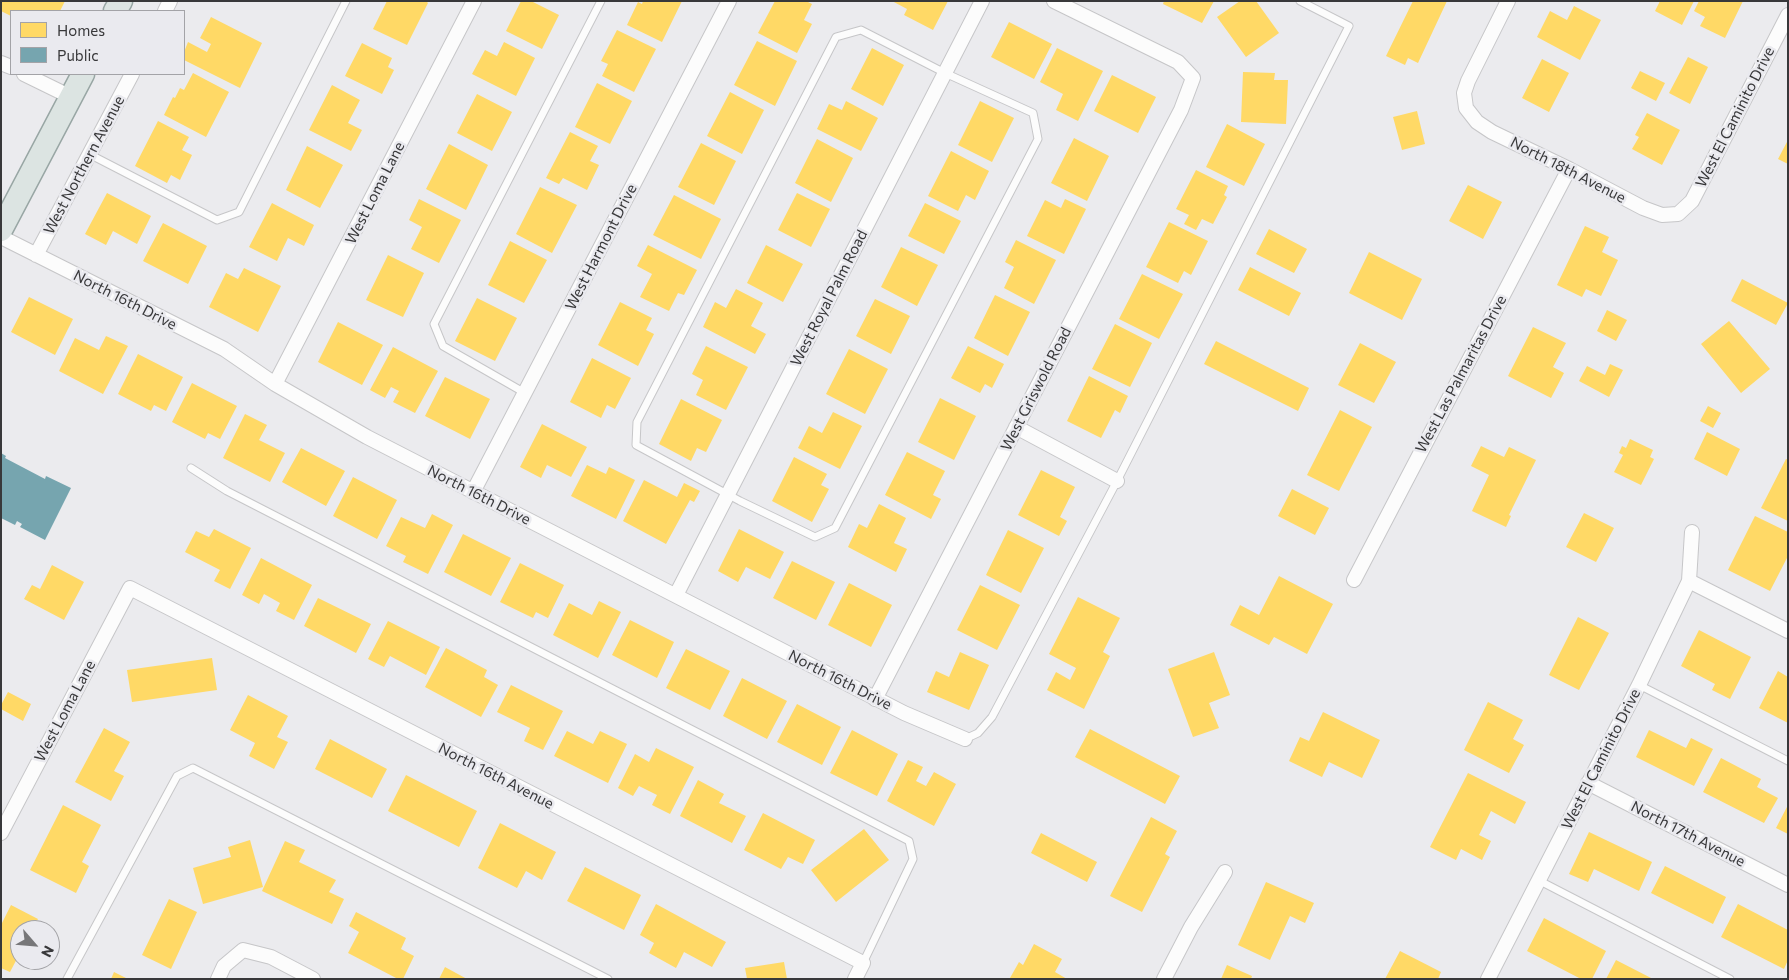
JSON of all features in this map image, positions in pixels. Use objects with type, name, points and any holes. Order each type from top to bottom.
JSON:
[{"type":"main road","points":[[1,230],[82,75]]},
{"type":"street","name":"West Loma Lane","points":[[276,384],[474,1]]},
{"type":"street","name":"West Harmont Drive","points":[[473,492],[729,1]]},
{"type":"street","name":"West Royal Palm Road","points":[[676,596],[982,1]]},
{"type":"street","name":"West Griswold Road","points":[[875,698],[1181,110],[1193,78],[1178,62],[1054,1]]},
{"type":"street","name":"North 18th Avenue","points":[[1508,1],[1468,81],[1464,94],[1466,108],[1477,122],[1492,132],[1569,169],[1643,208],[1662,215],[1678,214]]},
{"type":"street","name":"West El Caminito Drive","points":[[1678,214],[1692,201],[1788,15]]},
{"type":"street","points":[[26,75],[71,97]]},
{"type":"street","name":"West Northern Avenue","points":[[36,256],[131,75]]},
{"type":"street","name":"West Las Palmaritas Drive","points":[[1354,580],[1569,169]]},
{"type":"street","name":"North 16th Drive","points":[[1,237],[224,349],[276,384],[367,437],[904,713],[965,739]]},
{"type":"street","points":[[1016,427],[1117,481]]},
{"type":"street","name":"West El Caminito Drive","points":[[1488,979],[1690,581],[1692,532]]},
{"type":"street","points":[[1690,581],[1788,631]]},
{"type":"street","name":"West Loma Lane","points":[[1,833],[130,588]]},
{"type":"street","name":"North 16th Avenue","points":[[130,588],[863,963]]},
{"type":"street","name":"North 17th Avenue","points":[[1588,784],[1788,885]]},
{"type":"street","points":[[1164,979],[1191,927],[1225,872]]},
{"type":"street","points":[[218,979],[224,966],[243,950],[271,957],[313,979]]},
{"type":"street","points":[[855,979],[863,963]]},
{"type":"lane","points":[[89,154],[217,220],[239,212],[346,1]]},
{"type":"lane","points":[[526,393],[443,346],[434,324],[601,1]]},
{"type":"lane","points":[[965,739],[978,733],[992,717],[1117,481],[1349,26],[1300,1]]},
{"type":"lane","points":[[861,30],[945,73],[1033,114],[1038,139],[835,528],[815,537],[728,494],[636,444],[637,422],[836,37],[861,30]]},
{"type":"lane","points":[[191,468],[227,491],[909,842],[914,859],[863,963]]},
{"type":"lane","points":[[1639,684],[1788,760]]},
{"type":"lane","points":[[67,979],[177,776],[193,768],[608,979]]},
{"type":"lane","points":[[1538,880],[1730,979]]},
{"type":"building: Homes","points":[[1,1],[65,1],[60,10],[10,10],[10,16],[1,11]]},
{"type":"building: Homes","points":[[387,1],[426,1],[428,3],[407,45],[373,29]]},
{"type":"building: Homes","points":[[521,1],[531,1],[559,15],[542,49],[506,31]]},
{"type":"building: Homes","points":[[643,1],[682,1],[662,42],[627,25],[638,2],[642,4]]},
{"type":"building: Homes","points":[[775,1],[806,1],[812,4],[804,20],[812,24],[797,53],[758,33]]},
{"type":"building: Homes","points":[[892,1],[948,1],[933,30],[904,15],[907,9]]},
{"type":"building: Homes","points":[[1164,1],[1214,1],[1202,23],[1163,4]]},
{"type":"building: Homes","points":[[1240,1],[1256,1],[1279,33],[1246,57],[1217,17]]},
{"type":"building: Homes","points":[[1413,1],[1447,1],[1418,63],[1408,58],[1405,65],[1386,56]]},
{"type":"building: Homes","points":[[1660,1],[1694,1],[1682,25],[1655,11]]},
{"type":"building: Homes","points":[[1699,1],[1743,1],[1725,38],[1700,26],[1705,17],[1694,11]]},
{"type":"building: Homes","points":[[1574,6],[1601,20],[1580,60],[1537,37],[1550,11],[1567,20]]},
{"type":"building: Homes","points":[[211,17],[262,43],[240,88],[185,60],[185,50],[188,42],[207,52],[211,44],[200,38]]},
{"type":"building: Homes","points":[[1009,22],[1052,44],[1034,79],[991,57]]},
{"type":"building: Homes","points":[[617,30],[656,49],[634,92],[602,76],[608,64],[601,61]]},
{"type":"building: Homes","points":[[757,41],[797,61],[775,106],[734,85]]},
{"type":"building: Homes","points":[[504,42],[535,58],[516,96],[472,74],[485,50],[497,56]]},
{"type":"building: Homes","points":[[362,43],[392,58],[388,67],[394,70],[382,94],[345,76]]},
{"type":"building: Homes","points":[[872,48],[904,65],[883,106],[851,89]]},
{"type":"building: Homes","points":[[1057,48],[1103,71],[1078,121],[1056,110],[1063,94],[1040,82]]},
{"type":"building: Homes","points":[[1688,57],[1708,67],[1690,104],[1669,93]]},
{"type":"building: Homes","points":[[1542,59],[1569,73],[1549,112],[1522,98]]},
{"type":"building: Homes","points":[[1640,71],[1665,83],[1656,101],[1631,88]]},
{"type":"building: Homes","points":[[1243,72],[1275,73],[1274,80],[1288,80],[1286,124],[1241,122]]},
{"type":"building: Homes","points":[[193,73],[229,92],[206,137],[164,115],[173,97],[175,98],[180,88],[184,90]]},
{"type":"building: Homes","points":[[1112,75],[1156,97],[1138,133],[1094,111]]},
{"type":"building: Homes","points":[[597,83],[632,101],[610,144],[575,127]]},
{"type":"building: Homes","points":[[332,85],[360,100],[348,123],[362,130],[351,151],[309,130]]},
{"type":"building: Homes","points":[[730,92],[764,110],[742,154],[707,136]]},
{"type":"building: Homes","points":[[477,94],[512,112],[492,151],[457,133]]},
{"type":"building: Homes","points":[[846,101],[878,118],[861,151],[817,129],[829,104],[842,110]]},
{"type":"building: Homes","points":[[980,101],[1014,118],[992,162],[958,145]]},
{"type":"building: Homes","points":[[1417,111],[1425,144],[1402,150],[1393,117]]},
{"type":"building: Homes","points":[[1647,113],[1680,130],[1662,165],[1632,149],[1639,137],[1635,135]]},
{"type":"building: Homes","points":[[158,121],[189,137],[182,150],[192,155],[180,180],[171,175],[167,183],[135,166]]},
{"type":"building: Homes","points":[[1227,124],[1265,144],[1244,186],[1206,167]]},
{"type":"building: Homes","points":[[570,132],[598,146],[590,161],[599,165],[587,190],[563,178],[559,184],[546,178]]},
{"type":"building: Homes","points":[[1074,138],[1109,156],[1087,201],[1051,183]]},
{"type":"building: Homes","points":[[817,139],[853,158],[831,202],[795,183]]},
{"type":"building: Homes","points":[[1788,140],[1788,164],[1778,159]]},
{"type":"building: Homes","points":[[701,143],[736,161],[714,205],[678,187]]},
{"type":"building: Homes","points":[[449,144],[488,165],[466,210],[426,189]]},
{"type":"building: Homes","points":[[307,146],[343,165],[320,208],[286,190]]},
{"type":"building: Homes","points":[[951,151],[989,171],[975,200],[966,195],[958,211],[928,196]]},
{"type":"building: Homes","points":[[1196,170],[1228,186],[1224,195],[1227,197],[1213,224],[1202,219],[1196,230],[1184,224],[1189,215],[1176,209]]},
{"type":"building: Homes","points":[[1468,185],[1502,202],[1483,239],[1449,221]]},
{"type":"building: Homes","points":[[540,187],[577,205],[552,253],[516,234]]},
{"type":"building: Homes","points":[[107,193],[151,216],[137,244],[113,231],[106,245],[85,234]]},
{"type":"building: Homes","points":[[797,193],[830,209],[811,247],[778,230]]},
{"type":"building: Homes","points":[[674,195],[721,219],[701,259],[653,235]]},
{"type":"building: Homes","points":[[419,199],[461,220],[439,263],[411,249],[422,227],[409,220]]},
{"type":"building: Homes","points":[[1065,199],[1086,209],[1064,254],[1027,236],[1045,200],[1061,208]]},
{"type":"building: Homes","points":[[272,203],[314,225],[304,246],[288,238],[277,261],[249,247]]},
{"type":"building: Homes","points":[[925,203],[961,221],[944,254],[908,236]]},
{"type":"building: Homes","points":[[1169,222],[1208,241],[1191,275],[1184,271],[1178,283],[1146,267]]},
{"type":"building: Homes","points":[[163,223],[207,246],[188,284],[143,261]]},
{"type":"building: Homes","points":[[1585,226],[1609,237],[1602,252],[1618,260],[1601,296],[1586,289],[1582,297],[1557,285]]},
{"type":"building: Homes","points":[[1269,229],[1307,249],[1294,273],[1256,254]]},
{"type":"building: Homes","points":[[1016,240],[1056,260],[1034,304],[1004,288],[1014,267],[1005,262]]},
{"type":"building: Homes","points":[[510,241],[547,260],[524,303],[488,285]]},
{"type":"building: Homes","points":[[648,245],[697,270],[684,295],[678,293],[669,311],[640,297],[652,274],[637,266]]},
{"type":"building: Homes","points":[[766,245],[803,264],[783,302],[747,283]]},
{"type":"building: Homes","points":[[901,247],[938,265],[917,306],[881,287]]},
{"type":"building: Homes","points":[[1369,252],[1422,279],[1402,320],[1349,293]]},
{"type":"building: Homes","points":[[388,255],[424,273],[403,317],[366,300]]},
{"type":"building: Homes","points":[[1250,267],[1301,293],[1289,316],[1238,290]]},
{"type":"building: Homes","points":[[244,268],[281,286],[258,332],[209,307],[226,273],[238,279]]},
{"type":"building: Homes","points":[[1142,274],[1183,294],[1159,339],[1119,319]]},
{"type":"building: Homes","points":[[1742,279],[1788,303],[1776,325],[1731,301]]},
{"type":"building: Homes","points":[[736,289],[763,303],[751,326],[766,334],[755,354],[703,327],[715,302],[726,308]]},
{"type":"building: Homes","points":[[995,295],[1030,312],[1008,356],[974,338]]},
{"type":"building: Homes","points":[[29,297],[73,319],[55,355],[11,332]]},
{"type":"building: Homes","points":[[477,298],[517,318],[495,361],[455,341]]},
{"type":"building: Homes","points":[[875,299],[910,316],[891,354],[856,336]]},
{"type":"building: Homes","points":[[620,302],[652,318],[646,330],[654,334],[638,366],[598,345]]},
{"type":"building: Homes","points":[[1607,310],[1627,320],[1616,341],[1597,331]]},
{"type":"building: Homes","points":[[1729,321],[1770,369],[1741,393],[1701,344]]},
{"type":"building: Homes","points":[[338,322],[383,345],[362,385],[318,362]]},
{"type":"building: Homes","points":[[1115,324],[1152,343],[1130,387],[1092,369]]},
{"type":"building: Homes","points":[[1533,327],[1566,343],[1553,367],[1564,373],[1551,398],[1508,376]]},
{"type":"building: Homes","points":[[106,336],[128,346],[103,394],[59,371],[75,338],[99,350]]},
{"type":"building: Homes","points":[[1216,341],[1309,388],[1298,411],[1204,364]]},
{"type":"building: Homes","points":[[1360,343],[1396,362],[1374,403],[1338,385]]},
{"type":"building: Homes","points":[[706,346],[748,367],[726,410],[696,395],[703,380],[692,374]]},
{"type":"building: Homes","points":[[968,346],[1004,364],[992,388],[985,384],[980,393],[951,378]]},
{"type":"building: Homes","points":[[393,347],[438,371],[415,413],[393,402],[399,391],[391,387],[385,398],[370,390]]},
{"type":"building: Homes","points":[[849,349],[888,369],[865,414],[826,394]]},
{"type":"building: Homes","points":[[138,354],[183,377],[166,411],[154,405],[151,411],[118,394]]},
{"type":"building: Homes","points":[[592,358],[631,378],[615,409],[607,405],[601,418],[570,402]]},
{"type":"building: Homes","points":[[1610,364],[1623,370],[1609,397],[1579,381],[1587,366],[1605,375]]},
{"type":"building: Homes","points":[[1089,376],[1128,396],[1120,413],[1115,410],[1101,438],[1067,421]]},
{"type":"building: Homes","points":[[445,377],[490,399],[470,439],[425,416]]},
{"type":"building: Homes","points":[[192,383],[237,406],[220,439],[208,433],[205,439],[172,422]]},
{"type":"building: Homes","points":[[940,398],[976,416],[954,460],[918,442]]},
{"type":"building: Homes","points":[[681,399],[722,420],[706,452],[697,448],[691,461],[659,444]]},
{"type":"building: Homes","points":[[1708,406],[1721,413],[1713,428],[1700,421]]},
{"type":"building: Homes","points":[[1340,410],[1372,427],[1339,491],[1307,475]]},
{"type":"building: Homes","points":[[833,412],[862,426],[840,469],[798,448],[809,426],[822,433]]},
{"type":"building: Homes","points":[[245,414],[267,425],[259,440],[285,453],[270,482],[223,458]]},
{"type":"building: Homes","points":[[542,424],[587,447],[571,477],[547,465],[541,478],[520,467]]},
{"type":"building: Homes","points":[[1707,432],[1740,449],[1727,476],[1694,459]]},
{"type":"building: Homes","points":[[1630,439],[1653,450],[1650,457],[1654,459],[1641,485],[1614,472],[1623,455],[1619,453],[1622,446],[1626,448]]},
{"type":"building: Homes","points":[[1481,446],[1504,457],[1509,447],[1536,460],[1509,515],[1511,516],[1506,527],[1472,511],[1489,475],[1471,466]]},
{"type":"building: Homes","points":[[301,448],[345,471],[326,506],[282,482]]},
{"type":"building: Homes","points":[[907,452],[945,471],[933,495],[941,499],[931,519],[885,495]]},
{"type":"building: Homes","points":[[794,457],[827,474],[821,485],[829,489],[812,522],[772,501]]},
{"type":"building: Homes","points":[[1786,459],[1788,460],[1788,521],[1761,508]]},
{"type":"building: Homes","points":[[587,465],[606,474],[609,467],[635,480],[616,519],[571,496]]},
{"type":"building: Homes","points":[[1041,470],[1075,487],[1060,517],[1067,521],[1059,536],[1018,515]]},
{"type":"building: Homes","points":[[353,477],[397,500],[377,539],[333,516]]},
{"type":"building: Homes","points":[[644,480],[677,497],[684,483],[700,491],[694,502],[690,500],[666,544],[623,521]]},
{"type":"building: Homes","points":[[1292,489],[1329,508],[1315,535],[1278,516]]},
{"type":"building: Homes","points":[[879,504],[906,518],[894,543],[907,549],[896,572],[848,547],[859,524],[867,528]]},
{"type":"building: Homes","points":[[1584,513],[1614,528],[1596,562],[1566,547]]},
{"type":"building: Homes","points":[[432,514],[453,525],[428,574],[403,562],[406,556],[386,546],[401,517],[425,528]]},
{"type":"building: Homes","points":[[1755,516],[1788,532],[1788,556],[1770,591],[1728,570]]},
{"type":"building: Homes","points":[[214,529],[251,548],[230,589],[214,581],[220,570],[185,552],[196,531],[209,537]]},
{"type":"building: Homes","points":[[739,529],[784,552],[770,579],[746,567],[738,582],[718,571]]},
{"type":"building: Homes","points":[[1008,530],[1044,548],[1021,593],[986,575]]},
{"type":"building: Homes","points":[[463,534],[511,558],[491,596],[444,572]]},
{"type":"building: Homes","points":[[261,558],[312,585],[294,620],[276,611],[280,603],[264,594],[259,604],[242,595]]},
{"type":"building: Homes","points":[[792,561],[835,582],[816,620],[773,598]]},
{"type":"building: Homes","points":[[520,563],[564,585],[548,618],[536,612],[533,618],[500,602]]},
{"type":"building: Homes","points":[[52,565],[84,582],[64,620],[24,599],[32,585],[40,589]]},
{"type":"building: Homes","points":[[1279,576],[1333,604],[1307,654],[1274,637],[1269,645],[1230,625],[1240,605],[1259,615]]},
{"type":"building: Homes","points":[[849,583],[892,605],[871,647],[828,625]]},
{"type":"building: Homes","points":[[980,585],[1020,605],[997,650],[957,630]]},
{"type":"building: Homes","points":[[1078,597],[1120,618],[1103,652],[1110,656],[1084,709],[1047,690],[1056,672],[1070,680],[1076,668],[1049,654]]},
{"type":"building: Homes","points":[[318,598],[371,624],[356,653],[304,626]]},
{"type":"building: Homes","points":[[599,601],[621,612],[598,658],[553,635],[569,603],[592,615]]},
{"type":"building: Homes","points":[[1578,617],[1609,633],[1579,690],[1549,675]]},
{"type":"building: Homes","points":[[630,620],[674,642],[657,678],[612,655]]},
{"type":"building: Homes","points":[[388,621],[440,647],[426,675],[390,656],[384,667],[368,659]]},
{"type":"building: Homes","points":[[1699,630],[1751,657],[1730,699],[1712,690],[1715,684],[1681,666]]},
{"type":"building: Homes","points":[[446,648],[487,670],[484,677],[498,685],[481,717],[425,687]]},
{"type":"building: Homes","points":[[686,649],[730,671],[710,710],[666,688]]},
{"type":"building: Homes","points":[[960,652],[989,665],[969,710],[927,692],[936,671],[949,677]]},
{"type":"building: Homes","points":[[1214,652],[1230,695],[1209,703],[1219,728],[1193,737],[1168,669]]},
{"type":"building: Homes","points":[[212,658],[217,690],[132,702],[127,670]]},
{"type":"building: Homes","points":[[1778,671],[1788,677],[1788,723],[1759,708]]},
{"type":"building: Homes","points":[[742,678],[787,701],[767,739],[723,716]]},
{"type":"building: Homes","points":[[511,685],[563,711],[543,750],[524,741],[530,728],[497,712]]},
{"type":"building: Homes","points":[[8,692],[31,704],[23,721],[1,709],[1,705]]},
{"type":"building: Homes","points":[[248,695],[288,716],[277,737],[288,742],[274,769],[249,756],[255,743],[230,730]]},
{"type":"building: Homes","points":[[1488,702],[1523,720],[1513,739],[1524,745],[1509,773],[1464,750]]},
{"type":"building: Homes","points":[[797,704],[841,727],[822,765],[777,742]]},
{"type":"building: Homes","points":[[1323,712],[1380,740],[1362,778],[1329,762],[1322,777],[1289,761],[1300,737],[1309,741]]},
{"type":"building: Homes","points":[[104,728],[130,742],[114,771],[124,776],[111,801],[75,782]]},
{"type":"building: Homes","points":[[1090,729],[1180,776],[1165,804],[1075,757]]},
{"type":"building: Homes","points":[[852,730],[898,754],[877,796],[830,773]]},
{"type":"building: Homes","points":[[1649,730],[1686,748],[1691,738],[1713,749],[1694,786],[1636,757]]},
{"type":"building: Homes","points":[[567,731],[593,744],[600,731],[627,744],[608,783],[554,756]]},
{"type":"building: Homes","points":[[330,739],[387,769],[372,798],[315,769]]},
{"type":"building: Homes","points":[[656,748],[694,767],[670,814],[652,805],[657,795],[639,786],[633,796],[618,788],[635,754],[649,762]]},
{"type":"building: Homes","points":[[1721,758],[1761,779],[1757,787],[1778,798],[1764,823],[1703,792]]},
{"type":"building: Homes","points":[[908,760],[923,767],[916,781],[926,786],[934,772],[956,784],[934,826],[887,801]]},
{"type":"building: Homes","points":[[1468,773],[1526,802],[1515,824],[1491,811],[1479,835],[1491,841],[1482,860],[1461,849],[1456,860],[1430,847]]},
{"type":"building: Homes","points":[[406,775],[477,811],[459,847],[388,811]]},
{"type":"building: Homes","points":[[698,780],[724,794],[719,803],[746,816],[732,843],[680,816]]},
{"type":"building: Homes","points":[[63,805],[101,825],[82,862],[89,866],[76,893],[30,870]]},
{"type":"building: Homes","points":[[1788,805],[1788,834],[1776,828]]},
{"type":"building: Homes","points":[[763,813],[815,840],[803,864],[788,857],[781,869],[744,850]]},
{"type":"building: Homes","points":[[1151,817],[1177,831],[1165,854],[1170,857],[1142,912],[1110,896]]},
{"type":"building: Homes","points":[[500,823],[556,852],[542,880],[526,871],[517,888],[478,868]]},
{"type":"building: Homes","points":[[864,829],[889,860],[836,902],[811,870]]},
{"type":"building: Homes","points":[[1589,832],[1652,862],[1639,891],[1594,869],[1588,882],[1569,874]]},
{"type":"building: Homes","points":[[1041,833],[1097,862],[1087,882],[1031,853]]},
{"type":"building: Homes","points":[[250,840],[263,887],[203,904],[193,868],[231,857],[228,847]]},
{"type":"building: Homes","points":[[285,841],[305,850],[299,862],[336,880],[329,892],[344,899],[332,924],[262,891]]},
{"type":"building: Homes","points":[[1665,866],[1726,897],[1713,924],[1651,893]]},
{"type":"building: Homes","points":[[585,867],[641,895],[624,930],[567,901]]},
{"type":"building: Homes","points":[[1266,882],[1314,903],[1305,923],[1290,916],[1270,960],[1238,945]]},
{"type":"building: Homes","points":[[169,899],[197,912],[171,969],[142,955]]},
{"type":"building: Homes","points":[[656,904],[726,942],[712,967],[684,952],[676,968],[649,953],[654,943],[640,935]]},
{"type":"building: Homes","points":[[1738,904],[1788,930],[1788,960],[1784,969],[1721,937]]},
{"type":"building: Homes","points":[[11,905],[38,919],[10,920],[10,972],[1,968],[1,925]]},
{"type":"building: Homes","points":[[356,912],[406,938],[401,949],[414,956],[403,979],[398,979],[348,953],[359,932],[349,926]]},
{"type":"building: Homes","points":[[1544,918],[1606,951],[1592,979],[1581,979],[1527,951]]},
{"type":"building: Homes","points":[[1034,944],[1062,959],[1055,972],[1067,979],[1010,978],[1019,962],[1023,965]]},
{"type":"building: Homes","points":[[1400,951],[1441,972],[1438,979],[1385,979]]},
{"type":"building: Homes","points":[[1616,960],[1653,979],[1606,979]]},
{"type":"building: Homes","points":[[784,962],[787,979],[747,979],[745,968]]},
{"type":"building: Homes","points":[[1227,965],[1252,976],[1251,979],[1221,979]]},
{"type":"building: Homes","points":[[445,967],[467,979],[439,979]]},
{"type":"building: Homes","points":[[114,972],[128,979],[111,979]]},
{"type":"building: Public","points":[[1,453],[6,456],[5,458],[45,479],[46,476],[71,488],[45,540],[20,527],[22,524],[17,521],[15,525],[1,518]]}]
